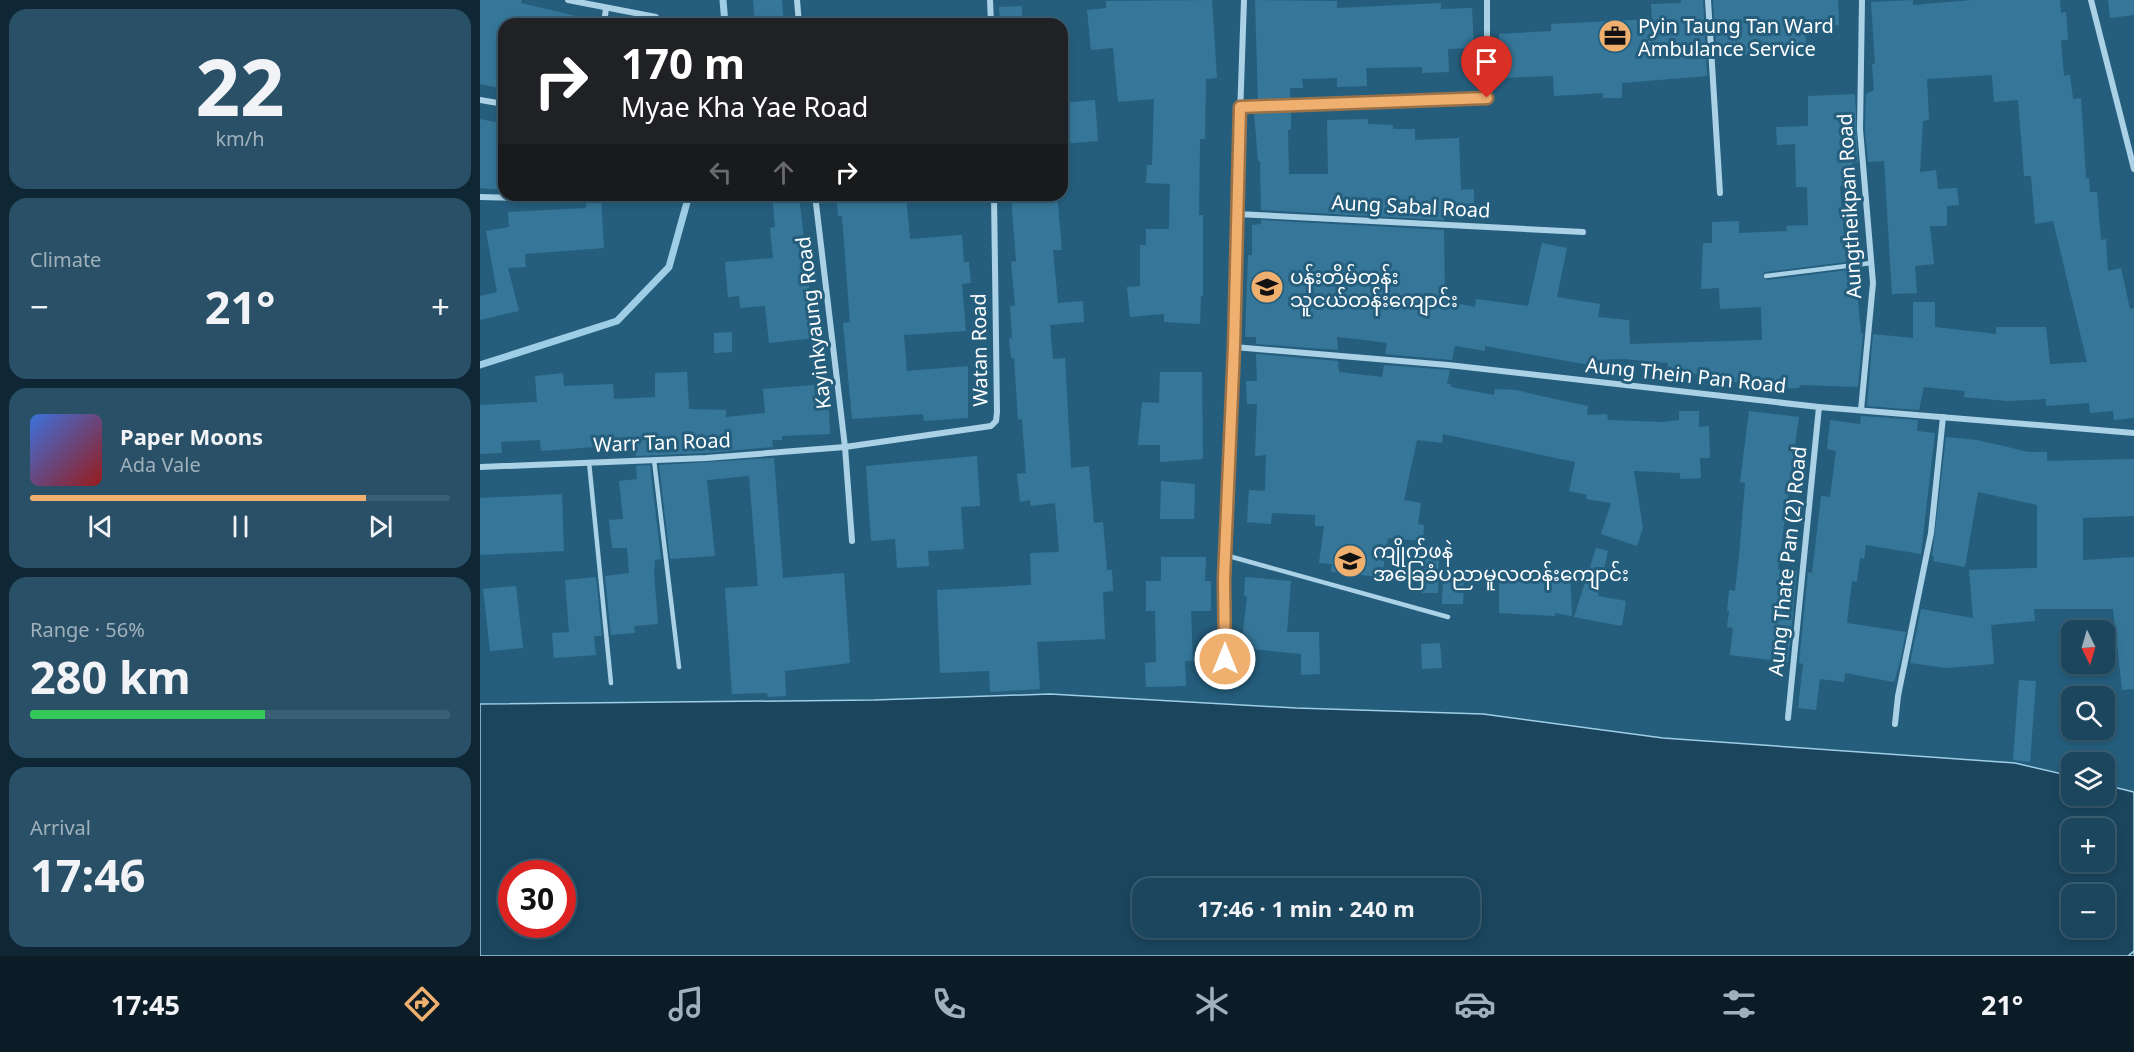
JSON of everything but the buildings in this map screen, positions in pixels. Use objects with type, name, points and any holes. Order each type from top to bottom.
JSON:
[{"type":"street","points":[[568,0],[656,17]]},
{"type":"street","points":[[797,0],[798,18]]},
{"type":"street","points":[[990,0],[990,18]]},
{"type":"street","points":[[1225,659],[1225,555],[1234,347],[1244,0]]},
{"type":"street","points":[[1240,107],[1487,98],[1488,0]]},
{"type":"street","points":[[1708,0],[1720,193]]},
{"type":"street","name":"Aungtheikpan Road","points":[[1861,410],[1873,284],[1860,129],[1862,0]]},
{"type":"street","points":[[2091,0],[2134,169]]},
{"type":"street","points":[[605,18],[606,8]]},
{"type":"street","points":[[480,100],[498,103]]},
{"type":"street","points":[[480,197],[498,197]]},
{"type":"street","name":"Kayinkyaung Road","points":[[816,201],[844,447],[852,541]]},
{"type":"street","name":"Watan Road","points":[[844,447],[991,426],[996,421],[994,201]]},
{"type":"street","name":"Aung Sabal Road","points":[[1237,214],[1583,232]]},
{"type":"street","name":"Aung Thein Pan Road","points":[[1234,347],[1448,365],[1819,406],[2134,433]]},
{"type":"street","name":"Aung Thate Pan (2) Road","points":[[1788,718],[1819,406]]},
{"type":"street","points":[[1895,724],[1900,685],[1931,533],[1943,417]]},
{"type":"street","name":"Warr Tan Road","points":[[480,467],[654,460],[844,447]]},
{"type":"lane","points":[[1766,276],[1871,263]]},
{"type":"lane","points":[[654,460],[679,667]]},
{"type":"lane","points":[[589,462],[612,683]]},
{"type":"lane","points":[[1225,555],[1448,618]]},
{"type":"water","points":[[1050,694],[1296,708],[1483,714],[1663,738],[2015,763],[2061,774],[2061,806],[2115,806],[2115,787],[2134,792],[2134,956],[480,956],[480,704],[874,700]]},
{"type":"waterway","points":[[723,0],[724,18]]},
{"type":"waterway","points":[[480,365],[617,321],[669,267],[687,201]]},
{"type":"ferry route","points":[[2128,956],[2134,951]]},
{"type":"place","name":"Pyin Taung Tan Ward Ambulance Service","points":[[1615,36]]},
{"type":"place","name":"ပန်းတိမ်တန်း သူငယ်တန်းကျောင်း","points":[[1267,287]]},
{"type":"place","name":"ကျိုက်ဖနဲ အခြေခံပညာမူလတန်းကျောင်း","points":[[1350,561]]},
{"type":"route","points":[[1225,659],[1224,579],[1234,347],[1240,107],[1487,98]]}]
